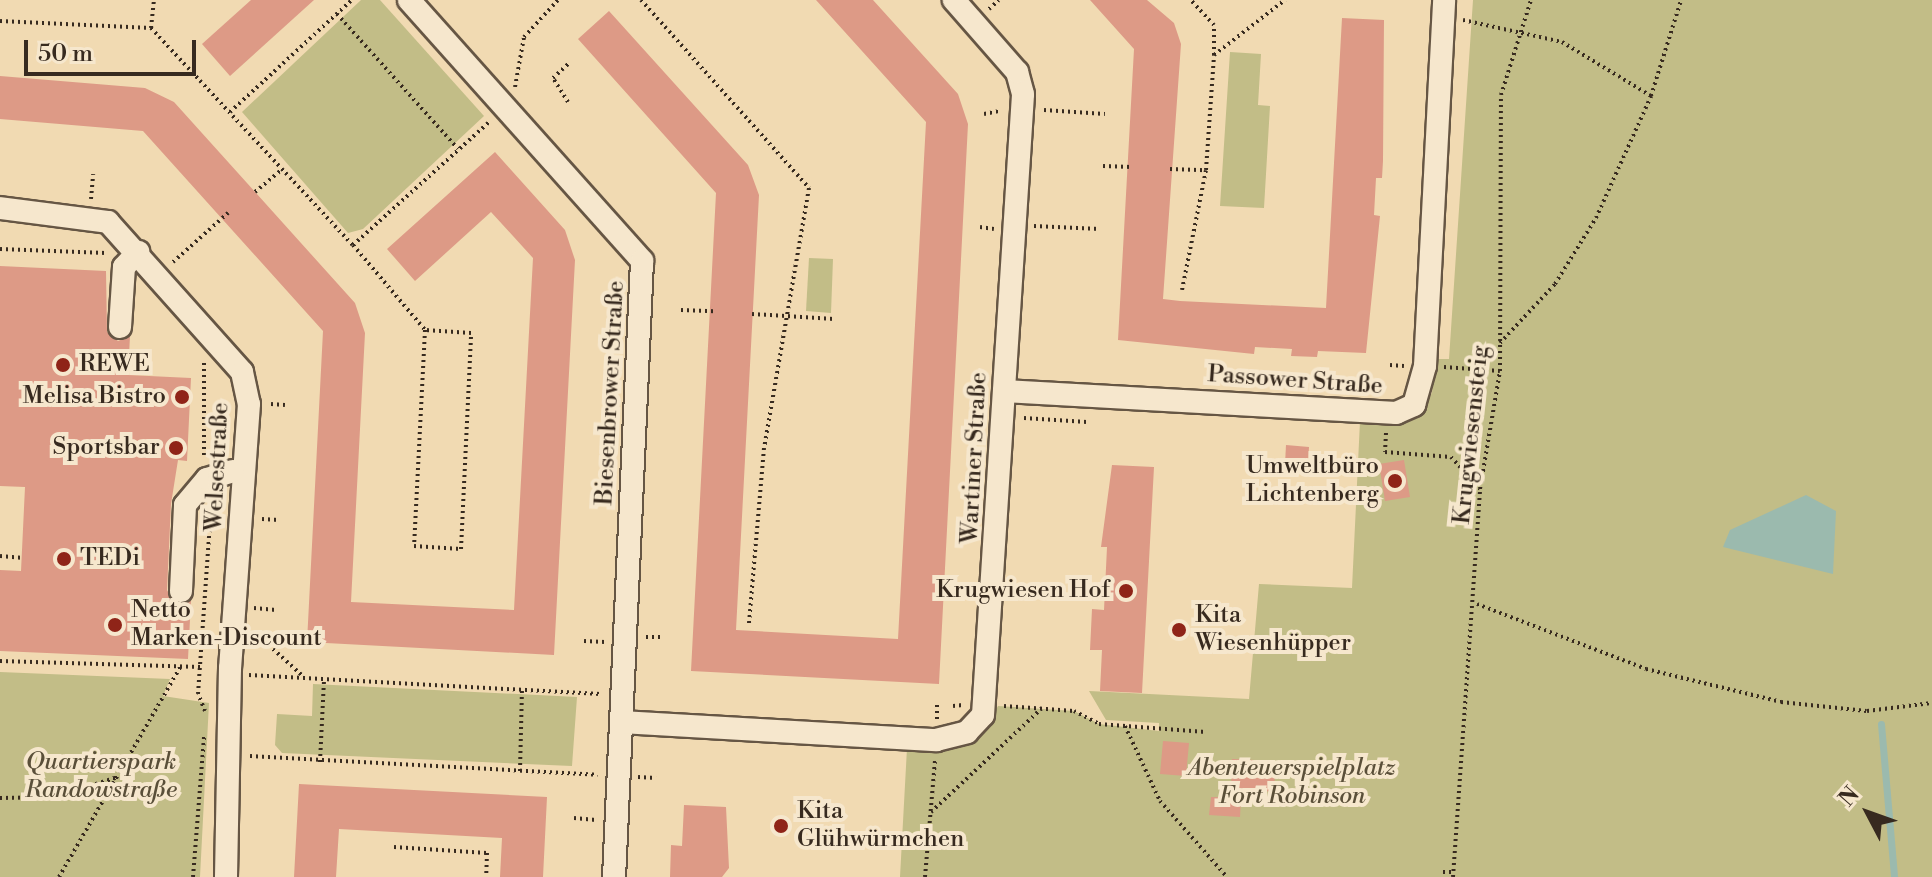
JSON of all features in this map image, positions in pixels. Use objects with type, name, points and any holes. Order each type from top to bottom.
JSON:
[{"type":"street","name":"Biesenbrower Straße","points":[[409,0],[642,261],[614,877]]},
{"type":"street","name":"Wartiner Straße","points":[[954,0],[1022,82],[988,705]]},
{"type":"street","name":"Passower Straße","points":[[1004,391],[1396,413],[1414,405],[1425,366],[1444,8]]},
{"type":"street","points":[[0,208],[90,214]]},
{"type":"street","name":"Welsestraße","points":[[90,214],[138,252],[230,351],[249,398],[230,668],[232,755],[226,877]]},
{"type":"street","points":[[120,327],[124,267],[138,252]]},
{"type":"street","points":[[181,591],[185,505],[207,479],[233,471]]},
{"type":"street","points":[[621,722],[936,740],[967,732],[988,705]]},
{"type":"path","points":[[151,28],[154,0]]},
{"type":"path","points":[[229,112],[352,0]]},
{"type":"path","points":[[513,95],[524,37],[558,0]]},
{"type":"path","points":[[641,0],[809,188],[764,448],[749,623]]},
{"type":"path","points":[[1182,290],[1206,170],[1214,55],[1214,25],[1191,0]]},
{"type":"path","points":[[1214,55],[1285,0]]},
{"type":"path","name":"Krugwiesensteig","points":[[1454,875],[1477,604],[1480,489],[1500,371],[1501,95],[1531,0]]},
{"type":"path","points":[[1500,343],[1555,284],[1596,218],[1651,96],[1681,0]]},
{"type":"path","points":[[1444,8],[1522,35],[1562,42],[1651,96]]},
{"type":"path","points":[[337,14],[458,149]]},
{"type":"path","points":[[0,21],[151,28],[353,245],[425,330],[414,546],[461,549],[471,333],[425,330]]},
{"type":"path","points":[[568,64],[553,78],[568,102]]},
{"type":"path","points":[[353,245],[499,112]]},
{"type":"path","points":[[1103,166],[1132,167]]},
{"type":"path","points":[[255,192],[282,169]]},
{"type":"path","points":[[1170,169],[1206,170]]},
{"type":"path","points":[[90,214],[93,174]]},
{"type":"path","points":[[177,259],[228,213]]},
{"type":"path","points":[[1015,224],[1100,229]]},
{"type":"path","points":[[0,249],[109,253]]},
{"type":"path","points":[[681,310],[714,311]]},
{"type":"path","points":[[752,314],[834,319]]},
{"type":"path","points":[[1457,367],[1500,371]]},
{"type":"path","points":[[969,415],[1087,422]]},
{"type":"path","points":[[1385,452],[1451,457],[1480,489]]},
{"type":"path","points":[[0,556],[21,558]]},
{"type":"path","points":[[1477,604],[1646,669],[1781,702],[1867,711],[1932,703]]},
{"type":"path","points":[[636,636],[664,637]]},
{"type":"path","points":[[584,641],[614,643]]},
{"type":"path","points":[[273,649],[304,678]]},
{"type":"path","points":[[0,661],[201,667]]},
{"type":"path","points":[[59,877],[121,776],[181,666]]},
{"type":"path","points":[[230,668],[304,678],[622,695]]},
{"type":"path","points":[[320,762],[324,679]]},
{"type":"path","points":[[520,771],[522,691]]},
{"type":"path","points":[[988,705],[1041,709],[1125,726],[1206,732]]},
{"type":"path","points":[[929,814],[1041,709]]},
{"type":"path","points":[[1125,726],[1160,801],[1227,877]]},
{"type":"path","points":[[925,877],[936,740]]},
{"type":"path","points":[[232,755],[619,776]]},
{"type":"path","points":[[0,798],[56,797],[121,776]]},
{"type":"path","points":[[394,847],[487,853],[486,877]]},
{"type":"path","points":[[1443,872],[1454,875]]},
{"type":"green space","points":[[361,0],[380,0],[484,116],[363,229],[348,233],[242,112]]},
{"type":"green space","name":"Abenteuerspielplatz Fort Robinson","points":[[1473,0],[1932,0],[1932,877],[900,877],[907,748],[964,745],[984,731],[998,706],[1074,711],[1099,724],[1159,731],[1159,723],[1106,720],[1089,691],[1249,699],[1259,584],[1352,588],[1360,421],[1420,412],[1432,393],[1435,359],[1449,359]]},
{"type":"green space","points":[[1230,52],[1261,54],[1258,105],[1270,106],[1264,208],[1220,206]]},
{"type":"green space","points":[[809,258],[833,259],[831,313],[806,311]]},
{"type":"green space","name":"Quartierspark Randowstraße","points":[[0,672],[170,679],[163,696],[209,703],[200,877],[0,877]]},
{"type":"green space","points":[[313,684],[577,697],[572,766],[282,753],[275,745],[277,714],[312,716]]},
{"type":"shaded area","points":[[1806,495],[1836,511],[1833,574],[1723,547],[1730,530]]},
{"type":"building","points":[[251,0],[314,0],[230,76],[202,44]]},
{"type":"building","points":[[816,0],[873,0],[958,94],[968,124],[939,684],[691,671],[716,193],[578,39],[609,11],[748,165],[759,195],[736,630],[898,639],[926,122]]},
{"type":"building","points":[[1090,0],[1147,0],[1174,23],[1181,44],[1163,299],[1180,301],[1326,308],[1342,18],[1384,20],[1383,161],[1382,178],[1376,178],[1374,215],[1380,216],[1366,353],[1318,351],[1317,357],[1291,356],[1292,349],[1255,347],[1254,354],[1118,340],[1134,49]]},
{"type":"building","points":[[0,76],[145,88],[174,102],[355,303],[365,333],[351,602],[514,610],[533,258],[491,212],[415,281],[387,249],[495,152],[565,230],[575,260],[554,655],[307,642],[323,331],[143,131],[0,119]]},
{"type":"building","points":[[0,266],[106,271],[107,332],[118,341],[130,336],[128,375],[191,378],[187,461],[178,460],[171,504],[167,590],[174,603],[191,600],[188,659],[0,651],[0,570],[21,571],[25,487],[0,486]]},
{"type":"building","points":[[1286,445],[1309,447],[1308,466],[1285,464]]},
{"type":"building","name":"Umweltbüro Lichtenberg","points":[[1404,460],[1410,497],[1385,501],[1379,464]]},
{"type":"building","name":"Krugwiesen Hof","points":[[1112,465],[1154,467],[1142,693],[1100,691],[1102,650],[1090,650],[1092,609],[1104,610],[1107,547],[1101,547]]},
{"type":"building","points":[[1163,741],[1189,743],[1186,776],[1160,774]]},
{"type":"building","points":[[1232,759],[1276,761],[1274,792],[1231,789]]},
{"type":"building","points":[[299,784],[547,797],[543,877],[500,877],[502,838],[339,829],[336,877],[294,877]]},
{"type":"building","points":[[1211,797],[1241,798],[1240,817],[1209,815]]},
{"type":"building","points":[[684,805],[726,807],[729,868],[722,877],[670,877],[671,845],[682,846]]},
{"type":"waterway","points":[[1881,724],[1894,877]]},
{"type":"place","name":"REWE","points":[[63,365]]},
{"type":"place","name":"Melisa Bistro","points":[[182,397]]},
{"type":"place","name":"Sportsbar","points":[[176,448]]},
{"type":"place","name":"Umweltbüro Lichtenberg","points":[[1395,481]]},
{"type":"place","name":"TEDi","points":[[64,559]]},
{"type":"place","name":"Krugwiesen Hof","points":[[1126,591]]},
{"type":"place","name":"Netto Marken-Discount","points":[[115,625]]},
{"type":"place","name":"Kita Wiesenhüpper","points":[[1179,630]]},
{"type":"place","name":"Kita Glühwürmchen","points":[[781,826]]}]
